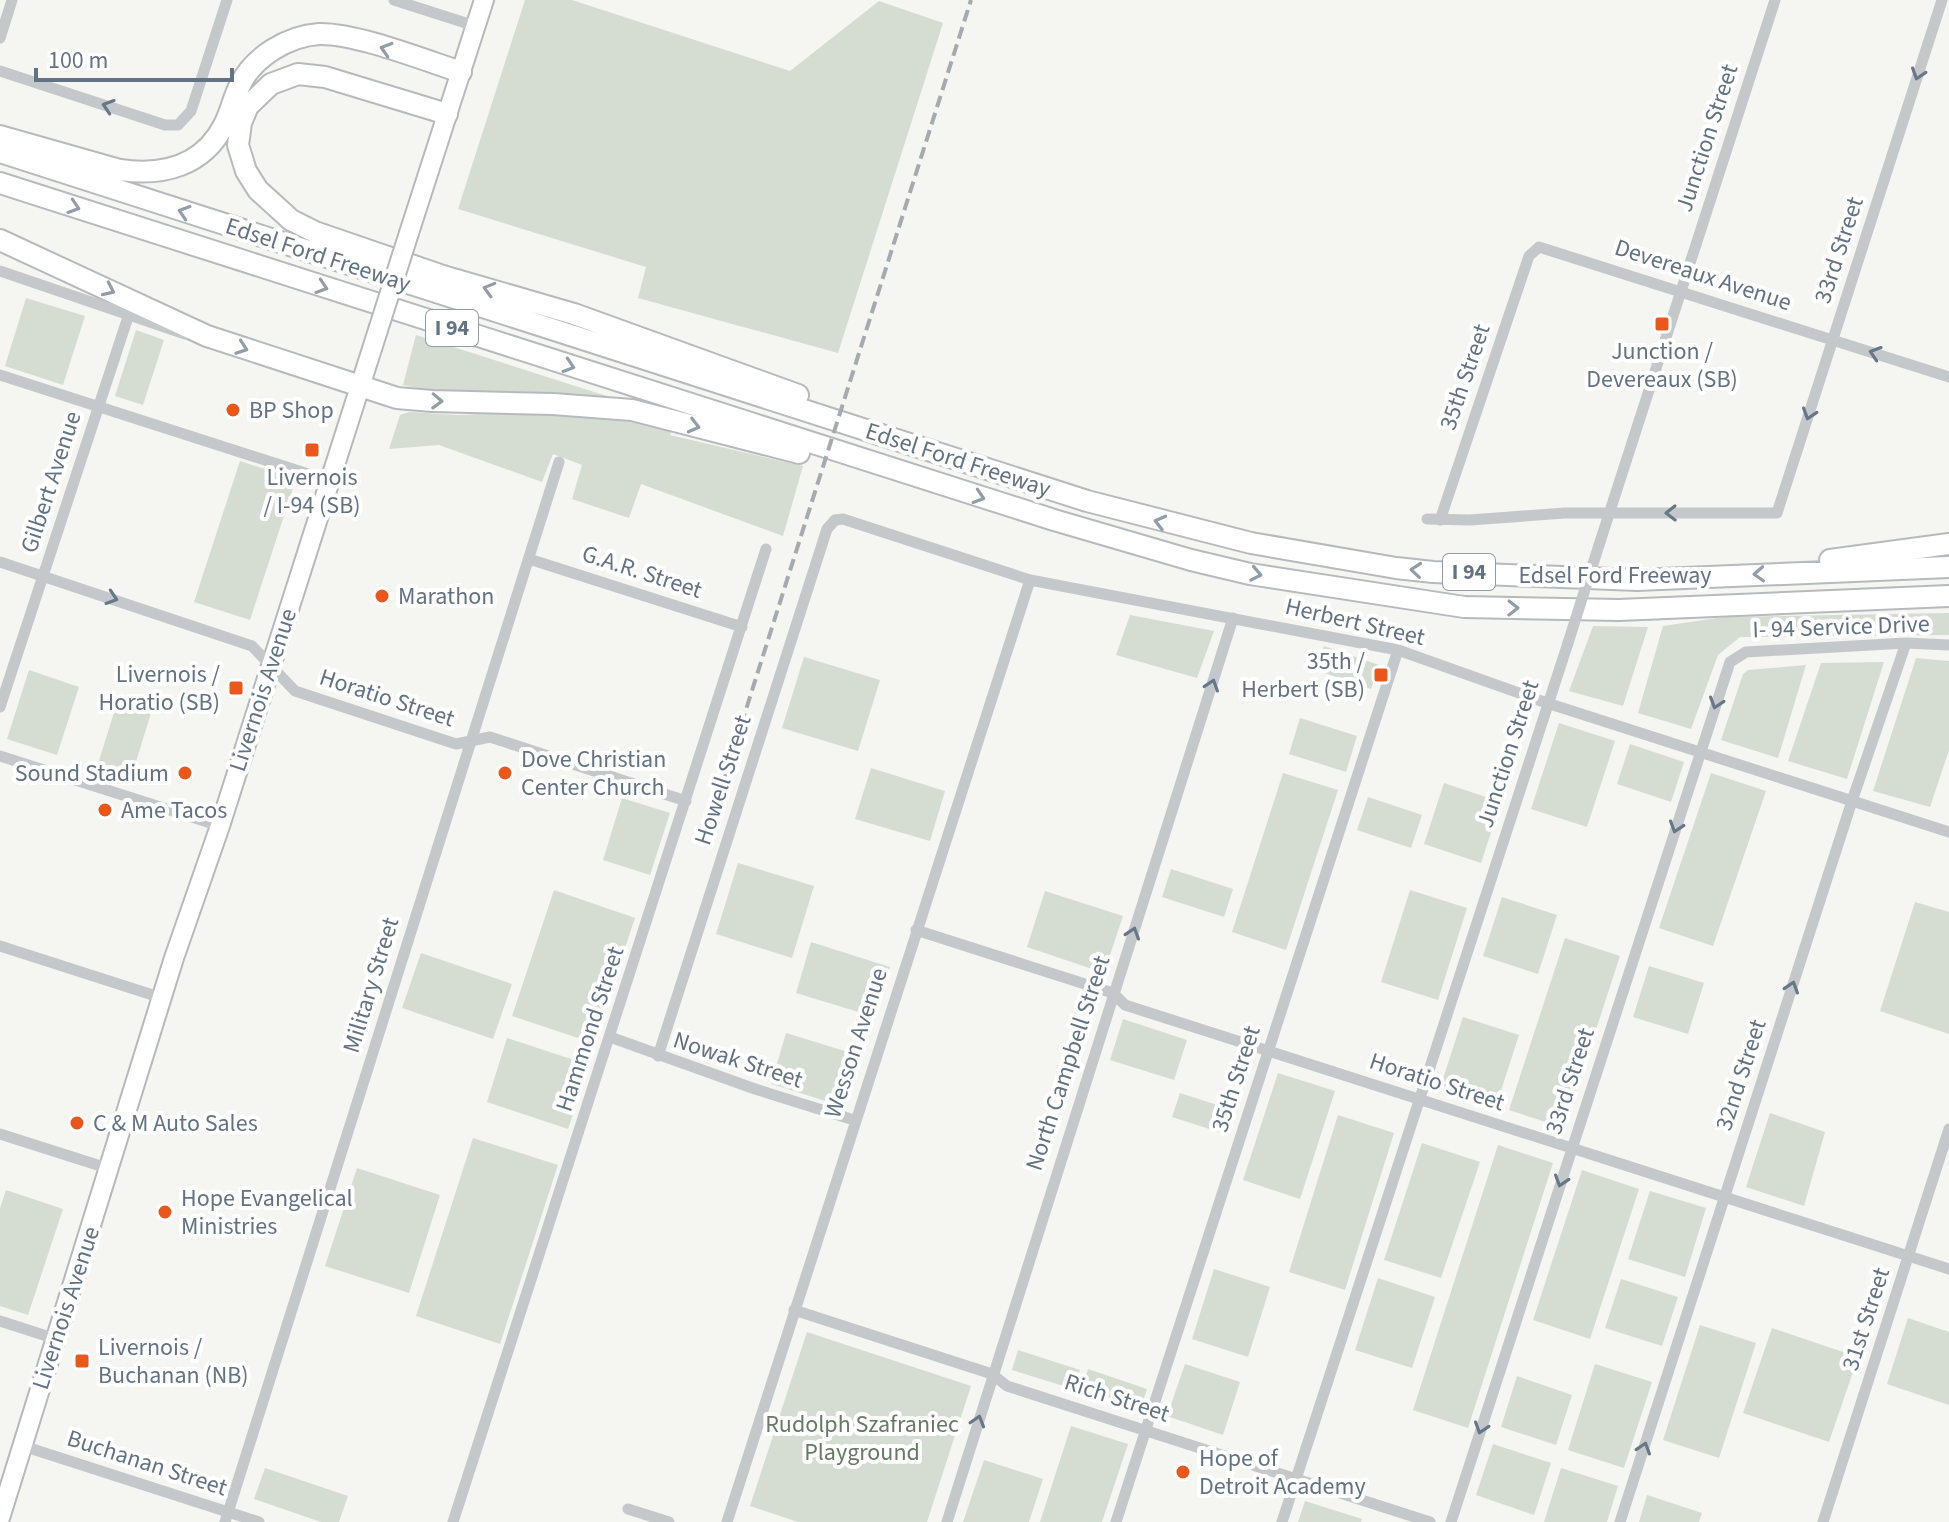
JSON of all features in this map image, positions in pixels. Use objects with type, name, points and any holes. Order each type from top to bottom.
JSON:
[{"type":"highway","points":[[0,136],[120,170],[164,171],[189,162],[212,144],[226,122],[248,71],[272,50],[298,38],[319,34],[342,36],[461,72]]},
{"type":"highway","points":[[447,114],[325,77],[308,74],[289,76],[263,89],[248,106],[241,123],[240,155],[258,190],[273,207],[315,232],[443,276],[574,314],[801,396],[869,431]]},
{"type":"highway","name":"Edsel Ford Freeway","points":[[0,152],[1143,517],[1251,543],[1396,568],[1611,580],[1949,567]]},
{"type":"highway","name":"Edsel Ford Freeway","points":[[0,183],[904,473],[1191,560],[1250,574],[1464,607],[1619,610],[1925,597],[1949,599]]},
{"type":"highway","points":[[0,240],[207,336],[362,380],[397,398],[632,410],[860,469],[904,473]]},
{"type":"highway","points":[[1791,572],[1836,559],[1949,544]]},
{"type":"main road","name":"Livernois Avenue","points":[[0,1518],[162,998],[484,0]]},
{"type":"street","points":[[0,38],[12,0]]},
{"type":"street","points":[[0,71],[165,125],[178,125],[191,111],[227,0]]},
{"type":"street","points":[[394,0],[475,26]]},
{"type":"street","name":"Junction Street","points":[[1282,1522],[1775,0]]},
{"type":"street","name":"33rd Street","points":[[1608,514],[1777,513],[1942,0]]},
{"type":"street","name":"Devereaux Avenue","points":[[1534,249],[1543,247],[1949,377]]},
{"type":"street","name":"35th Street","points":[[1534,249],[1433,520],[1608,514]]},
{"type":"street","points":[[0,271],[182,334],[207,336]]},
{"type":"street","name":"Gilbert Avenue","points":[[0,707],[128,317]]},
{"type":"street","points":[[0,375],[330,481]]},
{"type":"street","name":"Military Street","points":[[227,1517],[559,462]]},
{"type":"street","name":"Herbert Street","points":[[835,520],[843,519],[1030,580],[1398,650],[1547,703],[1949,832]]},
{"type":"street","name":"Howell Street","points":[[658,1056],[827,529],[835,520]]},
{"type":"street","name":"Hammond Street","points":[[453,1522],[766,549]]},
{"type":"street","name":"G.A.R. Street","points":[[529,559],[742,627]]},
{"type":"street","name":"Horatio Street","points":[[0,562],[252,646],[295,691],[456,744],[490,737],[686,801]]},
{"type":"street","name":"Wesson Avenue","points":[[727,1522],[1030,580]]},
{"type":"street","name":"North Campbell Street","points":[[947,1522],[1233,618]]},
{"type":"street","name":"I- 94 Service Drive","points":[[1736,656],[1746,652],[1906,643],[1949,645]]},
{"type":"street","name":"32nd Street","points":[[1620,1522],[1852,801],[1906,643]]},
{"type":"street","name":"35th Street","points":[[1116,1522],[1398,650]]},
{"type":"street","name":"33rd Street","points":[[1451,1522],[1726,671],[1736,656]]},
{"type":"street","points":[[0,756],[220,826]]},
{"type":"street","name":"Horatio Street","points":[[916,930],[1113,993],[1125,1005],[1949,1269]]},
{"type":"street","points":[[0,946],[162,998]]},
{"type":"street","name":"Nowak Street","points":[[610,1037],[658,1056],[854,1120]]},
{"type":"street","name":"31st Street","points":[[1823,1522],[1949,1129]]},
{"type":"street","points":[[0,1134],[110,1169]]},
{"type":"street","name":"Rich Street","points":[[794,1310],[992,1374],[1007,1386],[1430,1522]]},
{"type":"street","points":[[0,1321],[56,1339]]},
{"type":"street","name":"Buchanan Street","points":[[23,1446],[227,1517],[259,1522]]},
{"type":"street","points":[[628,1509],[669,1522]]},
{"type":"green space","points":[[525,0],[572,0],[790,71],[879,1],[943,23],[838,353],[638,298],[646,267],[458,209]]},
{"type":"green space","points":[[26,298],[85,316],[63,385],[5,366]]},
{"type":"green space","points":[[136,330],[164,340],[143,405],[115,396]]},
{"type":"green space","points":[[416,335],[613,400],[441,393],[403,385]]},
{"type":"green space","points":[[409,412],[458,415],[535,412],[621,418],[672,430],[670,435],[803,466],[783,536],[641,484],[629,518],[572,499],[582,465],[553,454],[542,482],[439,445],[389,449],[400,415]]},
{"type":"green space","points":[[240,461],[296,479],[250,620],[194,602]]},
{"type":"green space","points":[[1949,613],[1949,635],[1740,637],[1718,655],[1691,729],[1638,713],[1663,626],[1724,617]]},
{"type":"green space","points":[[1130,615],[1214,631],[1197,678],[1116,655]]},
{"type":"green space","points":[[1593,626],[1648,627],[1623,706],[1569,691]]},
{"type":"green space","points":[[1324,646],[1379,665],[1371,689],[1316,670]]},
{"type":"green space","points":[[804,657],[880,680],[858,751],[782,728]]},
{"type":"green space","points":[[1916,658],[1949,661],[1949,750],[1930,807],[1873,791]]},
{"type":"green space","points":[[1884,662],[1847,779],[1788,761],[1821,663]]},
{"type":"green space","points":[[1806,665],[1778,758],[1721,740],[1743,674],[1748,670]]},
{"type":"green space","points":[[29,670],[79,687],[57,755],[7,739]]},
{"type":"green space","points":[[117,703],[151,713],[131,778],[97,767]]},
{"type":"green space","points":[[1300,718],[1357,736],[1346,772],[1289,754]]},
{"type":"green space","points":[[1559,723],[1615,741],[1587,827],[1531,809]]},
{"type":"green space","points":[[1630,744],[1684,762],[1671,802],[1617,784]]},
{"type":"green space","points":[[871,768],[945,791],[930,841],[855,819]]},
{"type":"green space","points":[[1283,773],[1338,790],[1286,950],[1232,932]]},
{"type":"green space","points":[[1711,773],[1766,791],[1713,946],[1659,928]]},
{"type":"green space","points":[[1444,783],[1501,802],[1481,863],[1424,844]]},
{"type":"green space","points":[[1368,797],[1422,815],[1411,848],[1357,830]]},
{"type":"green space","points":[[622,798],[670,813],[650,875],[603,860]]},
{"type":"green space","points":[[738,863],[814,886],[792,958],[716,934]]},
{"type":"green space","points":[[1171,869],[1233,889],[1224,917],[1162,897]]},
{"type":"green space","points":[[554,890],[635,918],[593,1043],[512,1016]]},
{"type":"green space","points":[[1410,890],[1467,908],[1438,1000],[1381,982]]},
{"type":"green space","points":[[1045,891],[1123,916],[1104,973],[1027,947]]},
{"type":"green space","points":[[1502,897],[1557,915],[1538,974],[1483,956]]},
{"type":"green space","points":[[1915,902],[1949,912],[1949,1034],[1880,1011]]},
{"type":"green space","points":[[1565,938],[1620,956],[1564,1128],[1509,1110]]},
{"type":"green space","points":[[811,942],[890,967],[875,1017],[796,993]]},
{"type":"green space","points":[[421,953],[512,984],[493,1039],[402,1008]]},
{"type":"green space","points":[[1649,966],[1704,983],[1688,1034],[1633,1017]]},
{"type":"green space","points":[[1463,1017],[1519,1035],[1496,1106],[1440,1088]]},
{"type":"green space","points":[[1123,1019],[1187,1040],[1174,1080],[1110,1060]]},
{"type":"green space","points":[[786,1033],[861,1056],[845,1107],[771,1084]]},
{"type":"green space","points":[[507,1038],[589,1065],[568,1129],[487,1102]]},
{"type":"green space","points":[[1278,1073],[1335,1091],[1300,1199],[1243,1180]]},
{"type":"green space","points":[[1180,1093],[1236,1111],[1228,1135],[1172,1117]]},
{"type":"green space","points":[[1770,1113],[1825,1132],[1804,1206],[1746,1187]]},
{"type":"green space","points":[[1338,1115],[1394,1133],[1345,1290],[1289,1272]]},
{"type":"green space","points":[[473,1138],[558,1165],[500,1344],[416,1316]]},
{"type":"green space","points":[[1422,1143],[1480,1162],[1441,1278],[1384,1260]]},
{"type":"green space","points":[[1498,1145],[1553,1163],[1468,1428],[1413,1410]]},
{"type":"green space","points":[[357,1168],[440,1195],[409,1293],[325,1266]]},
{"type":"green space","points":[[1582,1170],[1639,1189],[1590,1339],[1533,1320]]},
{"type":"green space","points":[[6,1190],[63,1209],[28,1315],[0,1306],[0,1208]]},
{"type":"green space","points":[[1650,1191],[1706,1208],[1685,1277],[1628,1259]]},
{"type":"green space","points":[[1214,1269],[1270,1287],[1248,1357],[1192,1339]]},
{"type":"green space","points":[[1378,1278],[1435,1297],[1412,1368],[1355,1350]]},
{"type":"green space","points":[[1621,1279],[1678,1297],[1662,1346],[1605,1328]]},
{"type":"green space","points":[[1908,1318],[1949,1332],[1949,1405],[1887,1384]]},
{"type":"green space","points":[[1700,1325],[1756,1343],[1719,1458],[1663,1440]]},
{"type":"green space","points":[[1772,1328],[1858,1357],[1829,1442],[1743,1413]]},
{"type":"green space","name":"Rudolph Szafraniec Playground","points":[[807,1332],[971,1386],[927,1522],[798,1522],[750,1506]]},
{"type":"green space","points":[[1018,1350],[1080,1370],[1073,1389],[1012,1370]]},
{"type":"green space","points":[[1185,1364],[1240,1382],[1223,1435],[1167,1416]]},
{"type":"green space","points":[[1595,1364],[1652,1382],[1624,1468],[1568,1450]]},
{"type":"green space","points":[[1088,1369],[1147,1389],[1140,1411],[1081,1392]]},
{"type":"green space","points":[[1517,1376],[1572,1395],[1556,1445],[1501,1427]]},
{"type":"green space","points":[[1071,1426],[1128,1444],[1102,1522],[1040,1522]]},
{"type":"green space","points":[[1493,1444],[1551,1463],[1534,1515],[1476,1495]]},
{"type":"green space","points":[[984,1460],[1043,1479],[1029,1522],[963,1522]]},
{"type":"green space","points":[[265,1468],[348,1496],[339,1522],[321,1522],[254,1499]]},
{"type":"green space","points":[[1561,1468],[1618,1486],[1607,1522],[1544,1522]]},
{"type":"green space","points":[[1647,1495],[1702,1513],[1699,1522],[1639,1522]]},
{"type":"green space","points":[[1305,1501],[1362,1519],[1361,1522],[1298,1522]]},
{"type":"railway","points":[[703,845],[971,0]]},
{"type":"place","name":"Junction / Devereaux (SB)","points":[[1662,324]]},
{"type":"place","name":"BP Shop","points":[[233,410]]},
{"type":"place","name":"Livernois / I-94 (SB)","points":[[312,450]]},
{"type":"place","name":"Marathon","points":[[382,596]]},
{"type":"place","name":"35th / Herbert (SB)","points":[[1381,675]]},
{"type":"place","name":"Livernois / Horatio (SB)","points":[[236,688]]},
{"type":"place","name":"Sound Stadium","points":[[185,773]]},
{"type":"place","name":"Dove Christian Center Church","points":[[505,773]]},
{"type":"place","name":"Ame Tacos","points":[[105,810]]},
{"type":"place","name":"C & M Auto Sales","points":[[77,1123]]},
{"type":"place","name":"Hope Evangelical Ministries","points":[[165,1212]]},
{"type":"place","name":"Livernois / Buchanan (NB)","points":[[82,1361]]},
{"type":"place","name":"Hope of Detroit Academy","points":[[1183,1472]]}]
